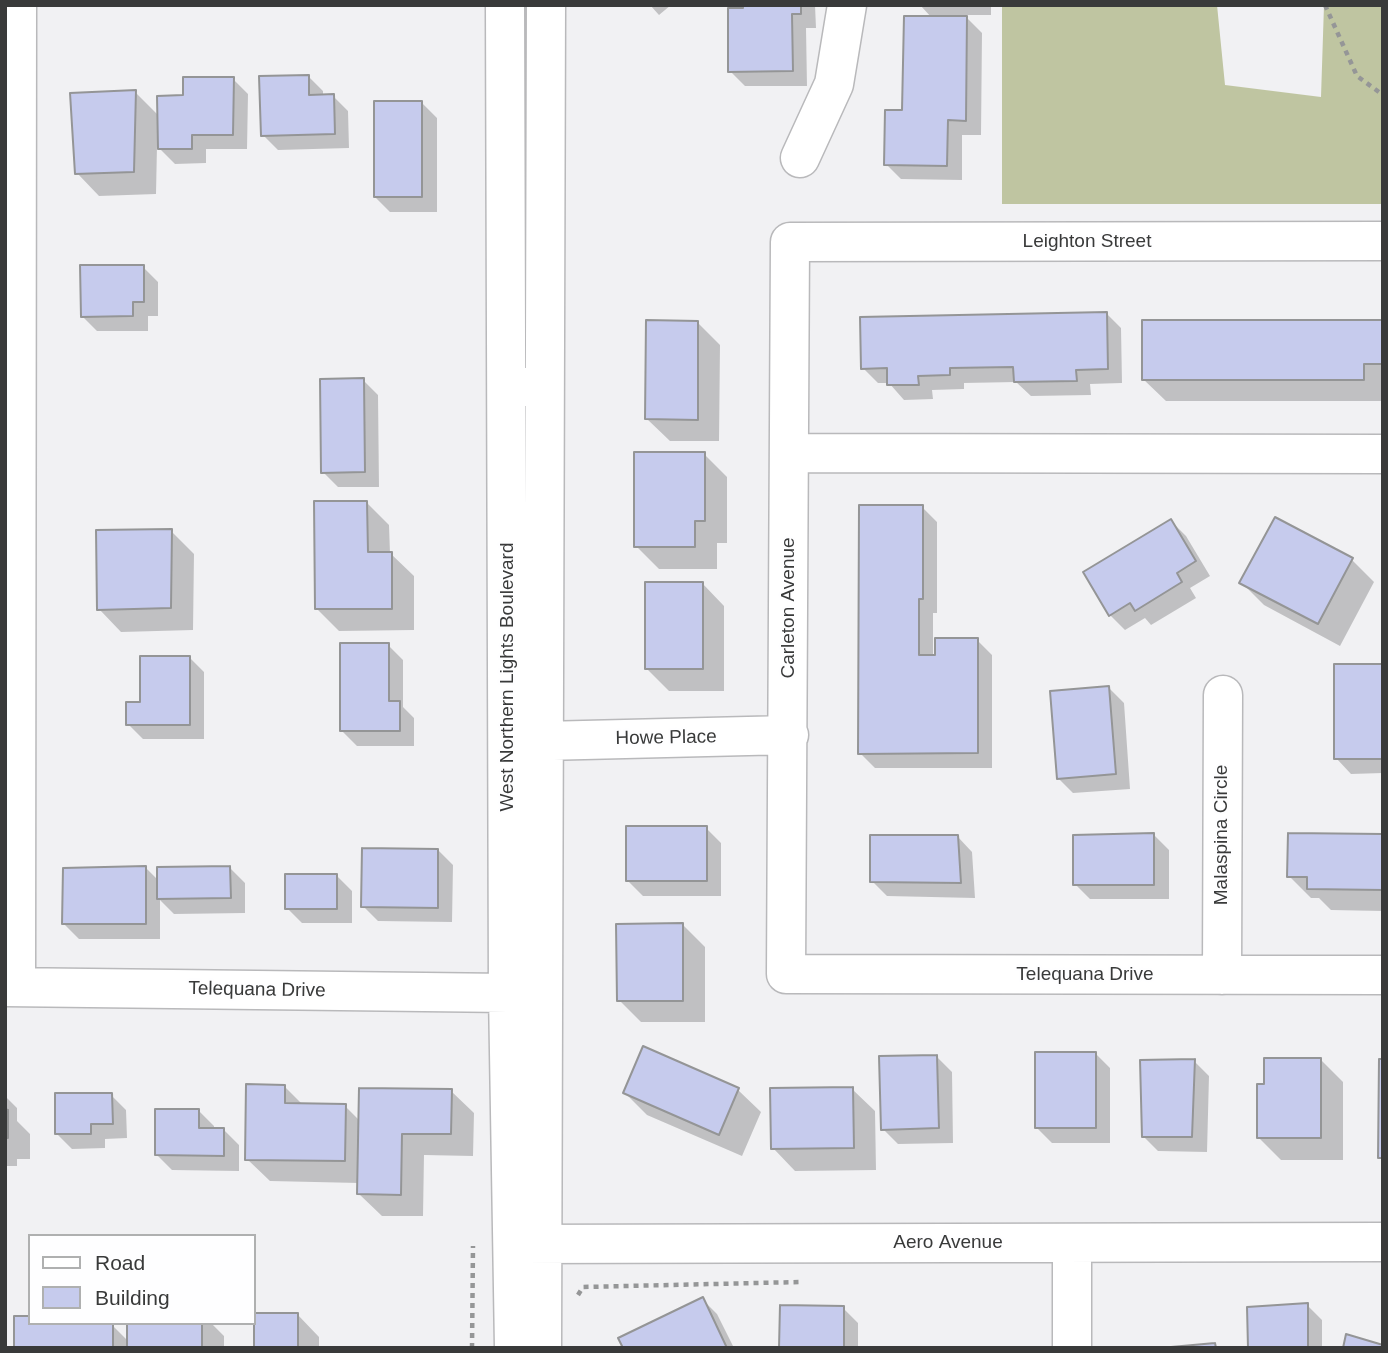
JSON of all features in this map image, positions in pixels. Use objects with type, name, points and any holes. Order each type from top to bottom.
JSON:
[{"type":"street","points":[[10,987],[17,5]]},
{"type":"street","name":"West Northern Lights Boulevard","points":[[505,5],[543,741],[528,1244],[513,1348]]},
{"type":"street","name":"West Northern Lights Boulevard","points":[[542,1348],[528,1244],[508,993],[526,387],[545,5]]},
{"type":"street","points":[[800,158],[834,84],[847,5]]},
{"type":"street","name":"Leighton Street","points":[[790,242],[1383,241]]},
{"type":"street","name":"Carleton Avenue","points":[[786,974],[790,242]]},
{"type":"street","points":[[789,453],[1383,454]]},
{"type":"street","name":"Malaspina Circle","points":[[1222,975],[1223,695]]},
{"type":"street","name":"Howe Place","points":[[543,741],[789,735]]},
{"type":"street","name":"Telequana Drive","points":[[786,974],[1383,975]]},
{"type":"street","name":"Telequana Drive","points":[[10,987],[508,993]]},
{"type":"street","name":"Aero Avenue","points":[[528,1244],[1383,1242]]},
{"type":"street","points":[[1072,1243],[1072,1348]]},
{"type":"path","points":[[1325,5],[1357,76],[1383,95]]},
{"type":"green space","points":[[1002,5],[1217,5],[1225,85],[1321,97],[1324,5],[1383,5],[1383,204],[1002,204]]},
{"type":"building","points":[[743,5],[801,5],[801,14],[792,14],[793,71],[728,72],[728,8],[743,8]]},
{"type":"building","points":[[904,16],[967,16],[966,121],[948,120],[947,166],[884,165],[885,110],[902,110]]},
{"type":"building","points":[[309,75],[309,95],[334,94],[335,134],[261,136],[259,76]]},
{"type":"building","points":[[183,77],[234,77],[233,135],[192,135],[192,149],[158,149],[157,96],[183,95]]},
{"type":"building","points":[[136,90],[134,172],[75,174],[70,93]]},
{"type":"building","points":[[374,101],[422,101],[422,197],[374,197]]},
{"type":"building","points":[[80,265],[144,265],[144,302],[133,302],[133,316],[81,317]]},
{"type":"building","points":[[1107,312],[1108,369],[1076,370],[1077,381],[1014,382],[1013,367],[950,368],[950,375],[918,376],[919,385],[887,385],[887,368],[861,369],[860,317]]},
{"type":"building","points":[[646,320],[698,321],[698,420],[645,419]]},
{"type":"building","points":[[1142,320],[1383,320],[1383,364],[1364,364],[1364,380],[1142,380]]},
{"type":"building","points":[[364,378],[365,472],[321,473],[320,379]]},
{"type":"building","points":[[634,452],[705,452],[705,521],[695,521],[695,547],[634,547]]},
{"type":"building","points":[[314,501],[367,501],[368,552],[392,552],[392,609],[315,609]]},
{"type":"building","points":[[859,505],[923,505],[923,599],[919,599],[919,655],[935,655],[935,638],[978,638],[978,753],[858,754]]},
{"type":"building","points":[[1275,517],[1353,558],[1318,624],[1239,583]]},
{"type":"building","points":[[1171,519],[1196,561],[1177,573],[1182,582],[1135,611],[1130,603],[1109,616],[1083,572]]},
{"type":"building","points":[[172,529],[171,608],[97,610],[96,530]]},
{"type":"building","points":[[645,582],[703,582],[703,669],[645,669]]},
{"type":"building","points":[[340,643],[389,643],[389,701],[400,701],[400,731],[340,731]]},
{"type":"building","points":[[140,656],[190,656],[190,725],[126,725],[126,702],[140,702]]},
{"type":"building","points":[[1334,664],[1383,664],[1383,759],[1334,759]]},
{"type":"building","points":[[1109,686],[1116,774],[1057,779],[1050,691]]},
{"type":"building","points":[[626,826],[707,826],[707,881],[626,881]]},
{"type":"building","points":[[1154,833],[1154,885],[1073,885],[1073,835]]},
{"type":"building","points":[[1288,833],[1383,834],[1383,890],[1307,889],[1307,877],[1287,877]]},
{"type":"building","points":[[870,835],[958,835],[961,883],[870,882]]},
{"type":"building","points":[[362,848],[438,849],[438,908],[361,907]]},
{"type":"building","points":[[146,866],[146,924],[62,924],[63,868]]},
{"type":"building","points":[[230,866],[231,898],[157,899],[157,867]]},
{"type":"building","points":[[285,874],[337,874],[337,909],[285,909]]},
{"type":"building","points":[[683,923],[683,1001],[617,1001],[616,924]]},
{"type":"building","points":[[643,1046],[739,1088],[719,1135],[623,1093]]},
{"type":"building","points":[[1035,1052],[1096,1052],[1096,1128],[1035,1128]]},
{"type":"building","points":[[937,1055],[939,1128],[881,1130],[879,1056]]},
{"type":"building","points":[[1264,1058],[1321,1058],[1321,1138],[1257,1138],[1257,1084],[1264,1084]]},
{"type":"building","points":[[1195,1059],[1192,1137],[1142,1137],[1140,1060]]},
{"type":"building","points":[[1379,1059],[1383,1059],[1383,1158],[1378,1158]]},
{"type":"building","points":[[246,1084],[285,1085],[285,1103],[346,1104],[345,1161],[245,1160]]},
{"type":"building","points":[[853,1087],[854,1148],[771,1149],[770,1088]]},
{"type":"building","points":[[359,1088],[452,1089],[451,1134],[402,1134],[401,1195],[357,1194]]},
{"type":"building","points":[[55,1093],[112,1093],[113,1124],[91,1124],[91,1134],[55,1134]]},
{"type":"building","points":[[5,1109],[8,1110],[8,1138],[5,1138]]},
{"type":"building","points":[[155,1109],[199,1109],[199,1128],[224,1128],[224,1156],[155,1155]]},
{"type":"building","points":[[703,1297],[727,1348],[623,1348],[618,1338]]},
{"type":"building","points":[[1308,1303],[1308,1348],[1248,1348],[1247,1307]]},
{"type":"building","points":[[780,1305],[844,1306],[844,1348],[779,1348]]},
{"type":"building","points":[[256,1313],[298,1313],[298,1348],[254,1348]]},
{"type":"building","points":[[14,1316],[28,1316],[28,1325],[113,1325],[113,1348],[14,1348]]},
{"type":"building","points":[[127,1325],[202,1325],[202,1348],[127,1348]]},
{"type":"building","points":[[1346,1334],[1383,1345],[1383,1348],[1343,1348]]},
{"type":"building","points":[[1215,1343],[1216,1348],[1160,1348]]}]
